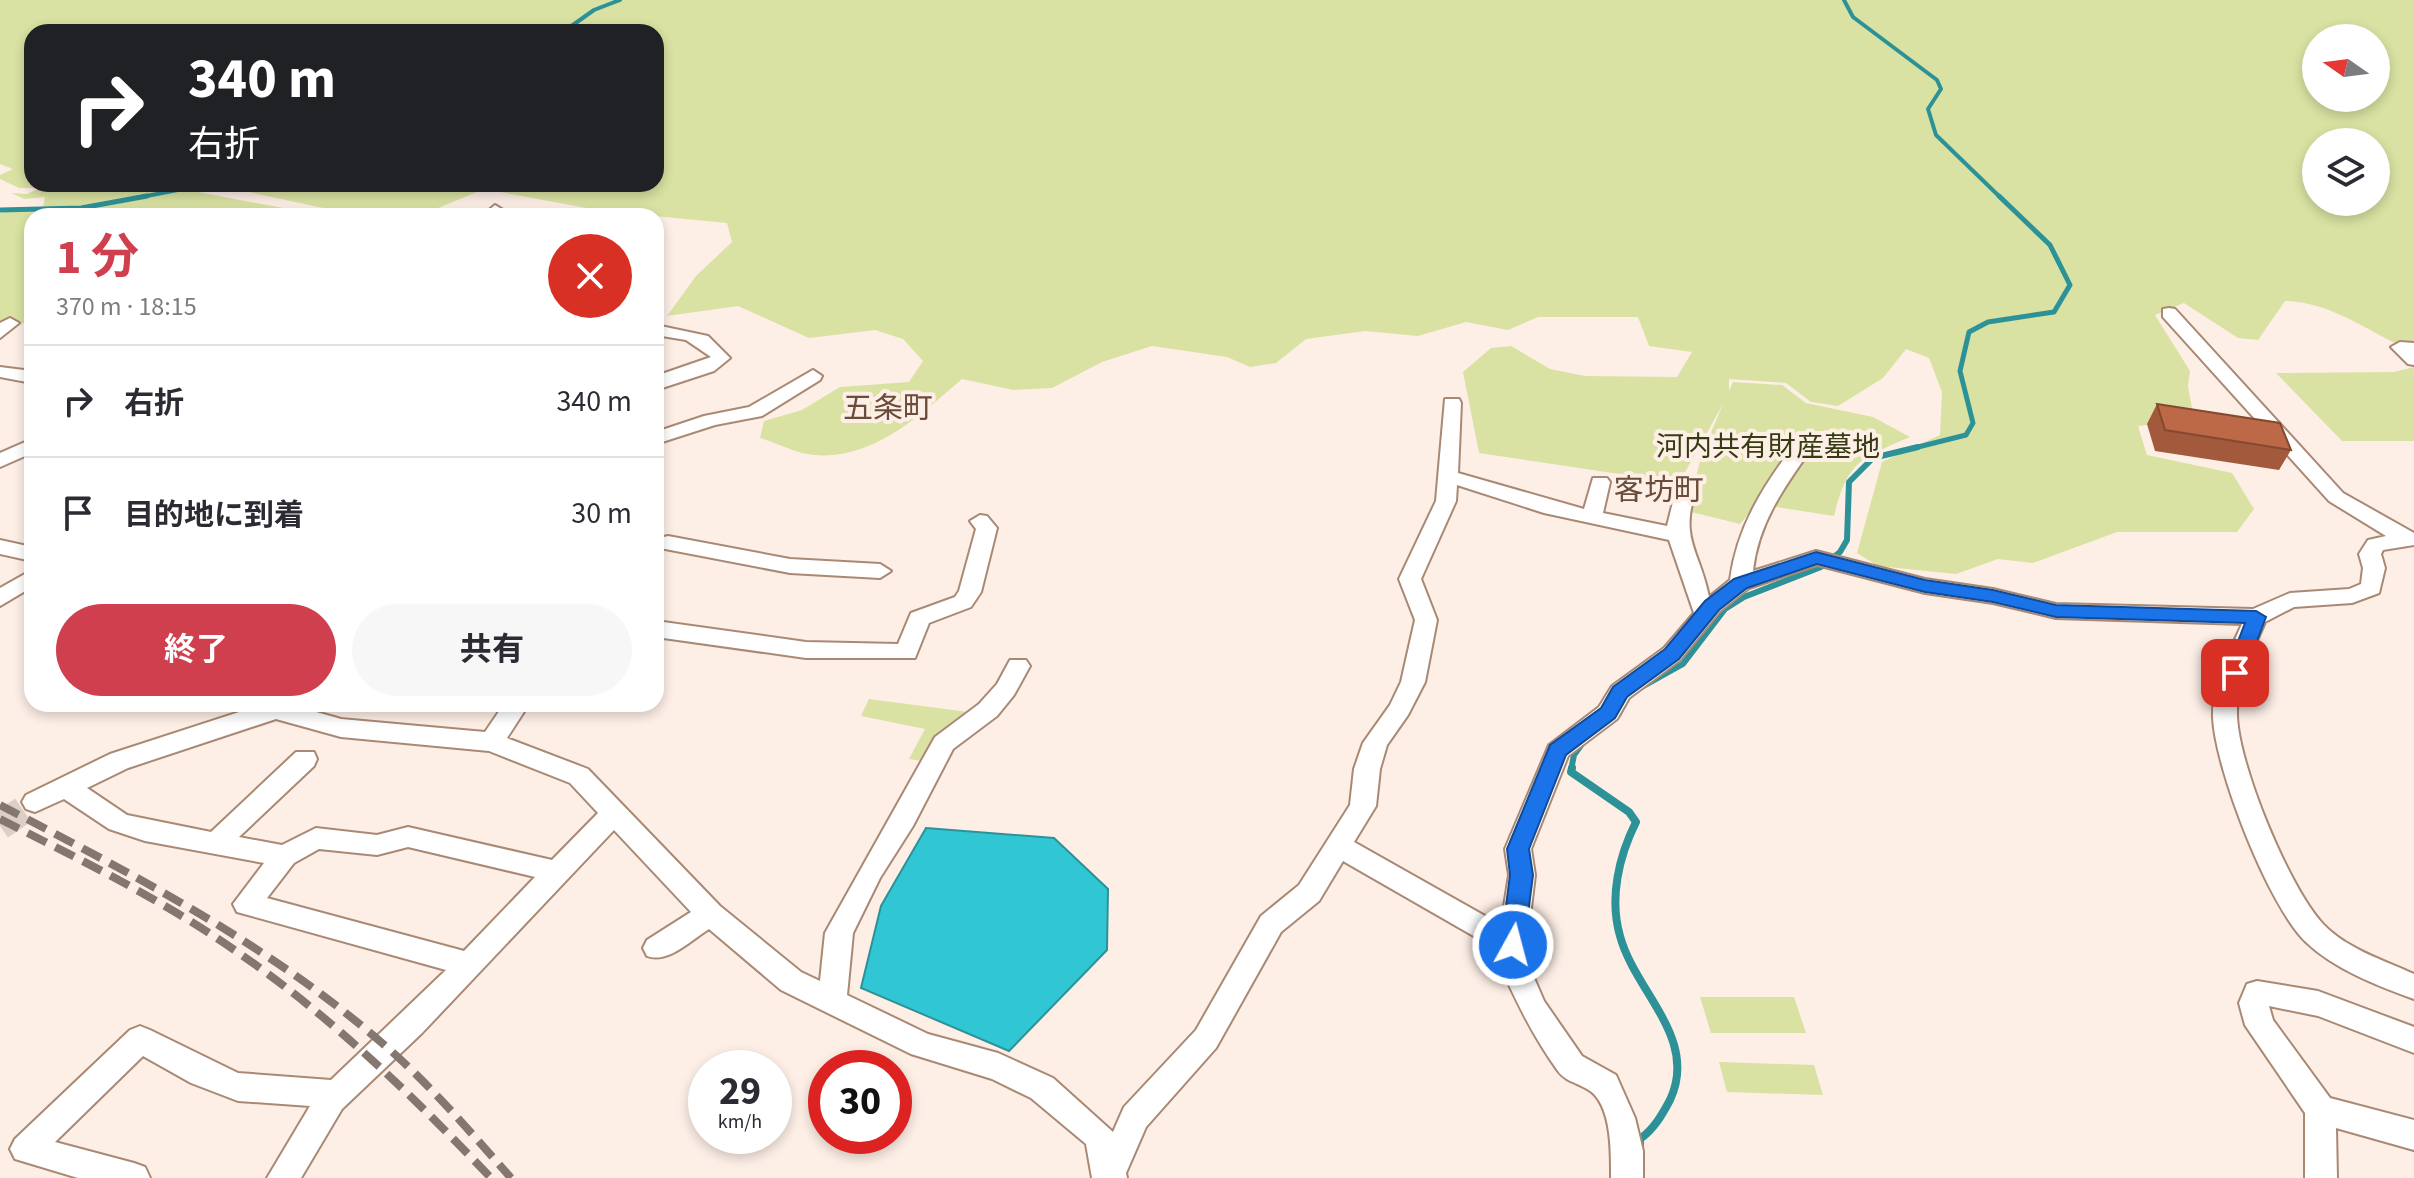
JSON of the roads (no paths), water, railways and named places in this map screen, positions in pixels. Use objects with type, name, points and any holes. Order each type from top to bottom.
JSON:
[{"type":"street","points":[[2169,313],[2336,497],[2409,538]]},
{"type":"street","points":[[664,331],[683,332],[717,350],[721,358],[715,364],[664,378]]},
{"type":"street","points":[[2414,348],[2400,347],[2414,360]]},
{"type":"street","points":[[0,372],[24,376]]},
{"type":"street","points":[[664,435],[711,420],[755,412],[813,376]]},
{"type":"street","points":[[1109,1177],[1135,1117],[1206,1039],[1271,924],[1309,893],[1363,806],[1367,769],[1375,743],[1400,709],[1413,682],[1426,620],[1410,579],[1446,501],[1452,403]]},
{"type":"street","points":[[1741,583],[1742,558],[1750,541],[1755,516],[1802,448]]},
{"type":"street","points":[[0,461],[24,449]]},
{"type":"street","points":[[1448,476],[1551,509],[1677,535]]},
{"type":"street","points":[[1592,518],[1600,482]]},
{"type":"street","points":[[1686,490],[1678,513],[1677,543],[1695,577],[1694,596],[1706,614]]},
{"type":"street","points":[[664,630],[806,650],[907,652],[919,618],[963,602],[970,592],[987,528],[980,521]]},
{"type":"street","points":[[1627,1178],[1627,1151],[1620,1118],[1605,1085],[1571,1066],[1533,1008],[1511,957],[1522,875],[1518,849],[1558,751],[1608,713],[1620,692],[1672,654],[1706,614],[1741,583],[1816,558],[1925,586],[1993,596],[2056,611],[2256,617],[2290,600],[2352,596],[2371,588],[2374,568],[2370,554],[2376,545],[2409,538]]},
{"type":"street","points":[[664,546],[790,566],[880,571]]},
{"type":"street","points":[[0,547],[24,552]]},
{"type":"street","points":[[0,599],[24,582]]},
{"type":"street","points":[[2256,617],[2227,696],[2225,718],[2258,829],[2286,891],[2312,930],[2336,950],[2414,987]]},
{"type":"street","points":[[832,1001],[839,933],[870,872],[904,819],[944,743],[988,710],[1006,689],[1018,666]]},
{"type":"street","points":[[35,802],[119,761],[261,712]]},
{"type":"street","points":[[291,712],[341,728],[492,742],[579,776],[710,914],[791,981],[922,1045],[998,1067],[1042,1088],[1099,1136],[1109,1177]]},
{"type":"street","points":[[492,742],[512,712]]},
{"type":"street","points":[[218,842],[260,798],[305,759]]},
{"type":"street","points":[[66,787],[118,822],[145,831],[285,856]]},
{"type":"street","points":[[283,1178],[337,1094],[407,1030],[614,813]]},
{"type":"street","points":[[469,964],[247,904],[285,856],[316,838],[377,845],[408,837],[558,872]]},
{"type":"street","points":[[1339,846],[1513,945]]},
{"type":"street","points":[[657,948],[710,914]]},
{"type":"street","points":[[2321,1178],[2320,1109],[2260,1025],[2254,1003],[2257,993],[2283,994],[2316,1002],[2414,1040]]},
{"type":"street","points":[[134,1178],[26,1149],[140,1039],[202,1073],[238,1087],[337,1094]]},
{"type":"street","points":[[2320,1109],[2414,1135]]},
{"type":"water","points":[[926,828],[1054,838],[1108,889],[1107,950],[1009,1051],[861,988],[881,906]]},
{"type":"waterway","points":[[574,24],[594,10],[620,0]]},
{"type":"waterway","points":[[1844,0],[1853,17],[1937,80],[1941,89],[1928,109],[1936,135],[2001,198]]},
{"type":"waterway","points":[[136,198],[167,192]]},
{"type":"waterway","points":[[136,198],[147,196]]},
{"type":"waterway","points":[[1918,447],[1966,435],[1973,423],[1960,371],[1969,332],[1988,322],[2054,312],[2070,285],[2050,245],[1999,196]]},
{"type":"waterway","points":[[81,208],[136,198]]},
{"type":"waterway","points":[[0,210],[24,209]]},
{"type":"waterway","points":[[1640,688],[1683,664],[1725,609],[1744,597],[1821,567],[1840,552],[1847,540],[1849,482],[1873,458],[1918,447]]},
{"type":"waterway","points":[[1910,449],[1918,447]]},
{"type":"waterway","points":[[1618,715],[1630,693]]},
{"type":"waterway","points":[[1571,770],[1574,755],[1582,744]]},
{"type":"waterway","points":[[1572,768],[1571,772],[1629,812],[1636,822],[1618,878],[1617,922],[1628,957],[1662,1016],[1677,1056],[1677,1077],[1670,1100],[1654,1126],[1640,1139],[1640,1145]]},
{"type":"tunnel","points":[[0,826],[35,802]]},
{"type":"railway","points":[[0,805],[153,887],[299,978],[346,1013],[406,1065],[511,1178]]},
{"type":"railway","points":[[0,819],[155,900],[214,936],[277,981],[373,1061],[491,1178]]},
{"type":"district","name":"五条町","points":[[888,408]]},
{"type":"district","name":"客坊町","points":[[1659,490]]},
{"type":"park label","name":"河内共有財産墓地","points":[[1768,447]]}]
